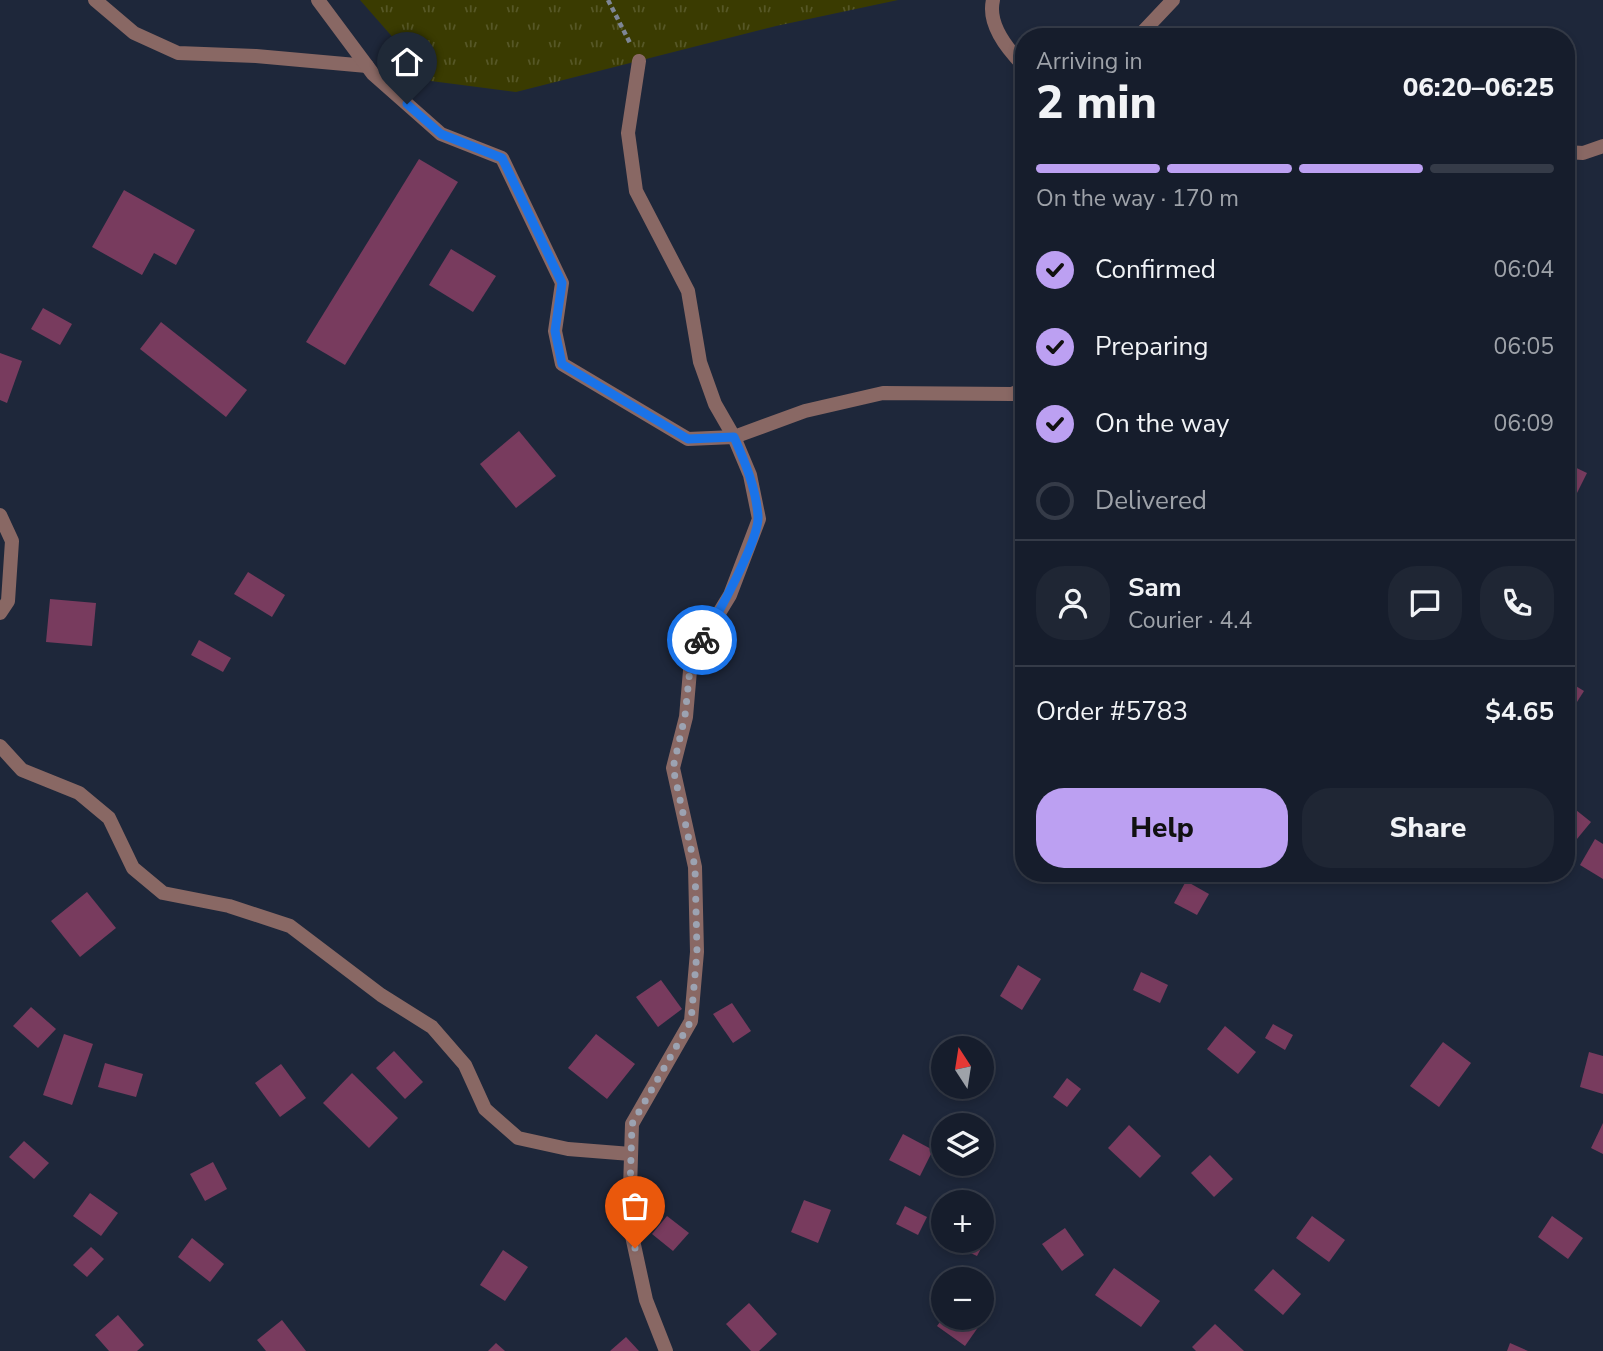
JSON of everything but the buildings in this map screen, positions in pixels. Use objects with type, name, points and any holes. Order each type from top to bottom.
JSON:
[{"type":"street","points":[[95,0],[134,33],[178,53],[256,56],[367,66]]},
{"type":"street","points":[[318,0],[367,66],[441,134],[502,158],[562,283],[555,331],[562,364],[688,439],[734,437],[805,411],[883,393],[1015,392]]},
{"type":"street","points":[[993,0],[990,10],[1005,46],[1015,57]]},
{"type":"street","points":[[1147,28],[1173,0]]},
{"type":"street","points":[[639,61],[628,133],[636,191],[688,291],[700,362],[715,404],[734,437],[750,475],[759,519],[730,595],[691,659],[685,716],[673,768],[695,867],[697,952],[691,1021],[632,1124],[629,1222],[646,1300],[666,1351]]},
{"type":"street","points":[[1575,153],[1583,153],[1603,146]]},
{"type":"street","points":[[0,514],[12,541],[8,601],[0,613]]},
{"type":"street","points":[[0,746],[22,769],[79,793],[109,818],[133,868],[163,893],[229,906],[290,926],[381,995],[432,1027],[465,1065],[485,1109],[518,1138],[568,1149],[631,1154]]},
{"type":"path","points":[[608,0],[639,61]]},
{"type":"green space","points":[[360,0],[898,0],[776,26],[516,92],[431,81]]},
{"type":"way so far","points":[[635,1248],[629,1222],[632,1124],[691,1021],[697,952],[695,867],[673,768],[685,716],[691,659],[702,640]]},
{"type":"route","points":[[407,104],[441,134],[502,158],[562,283],[555,331],[562,364],[688,439],[734,437],[750,475],[759,519],[730,595],[702,640]]}]
